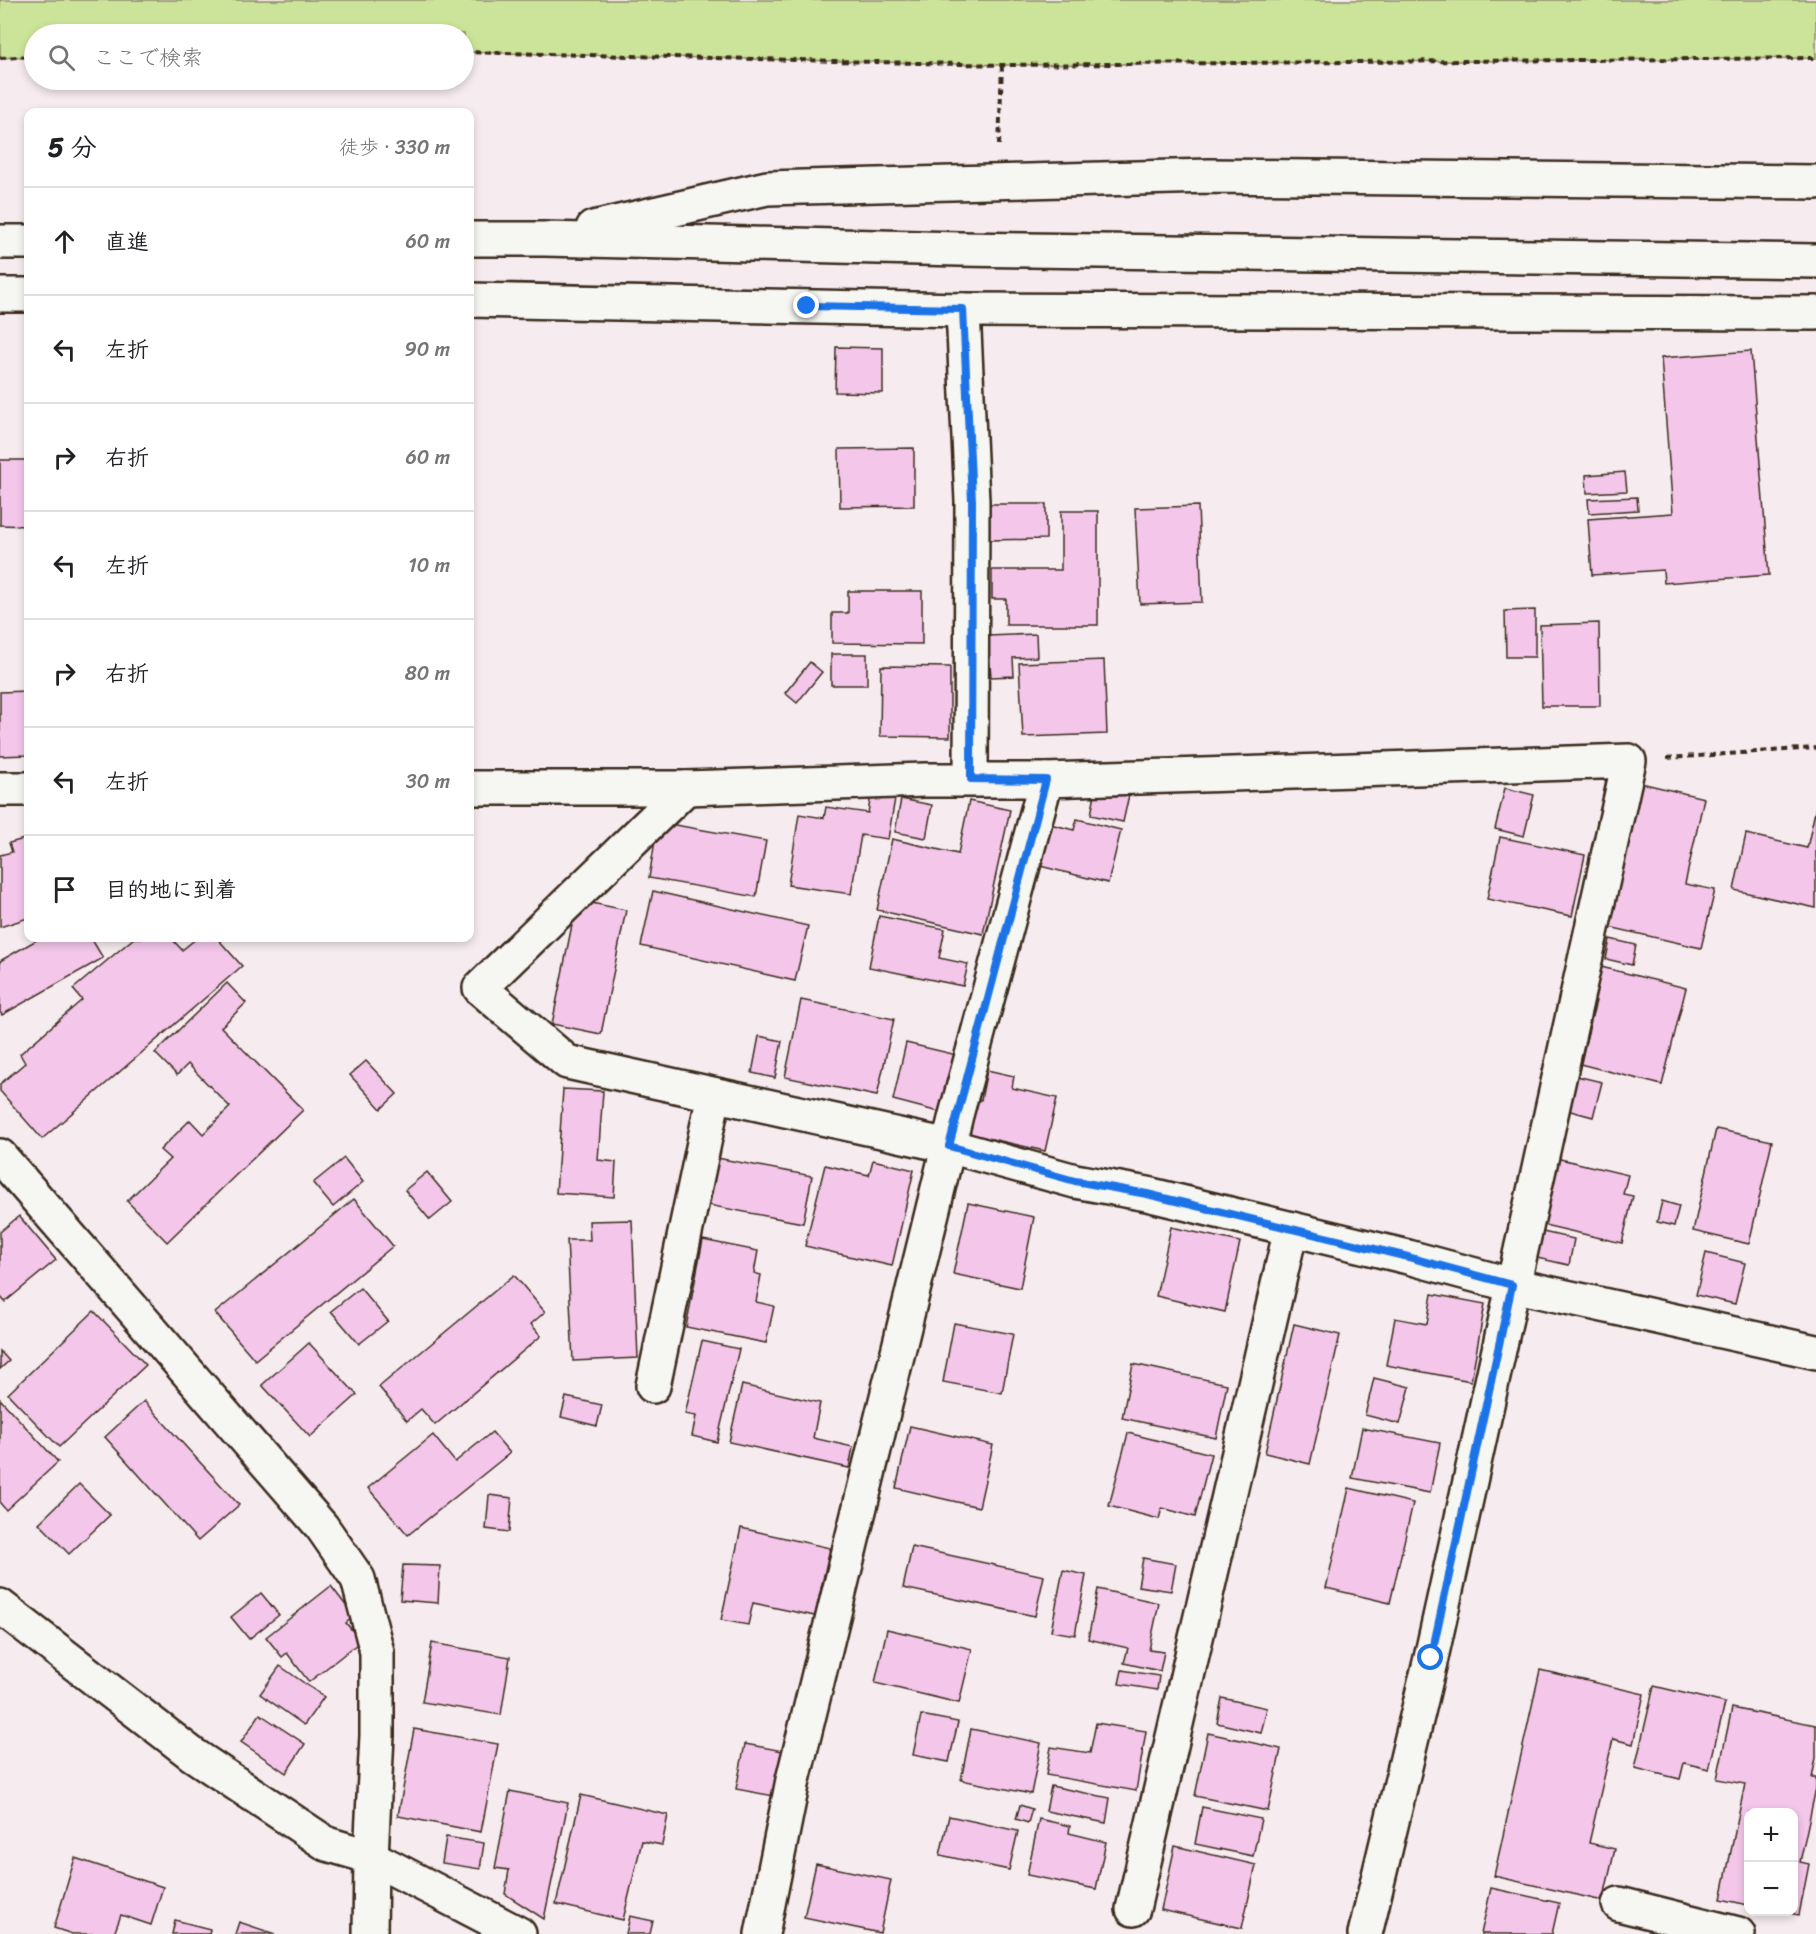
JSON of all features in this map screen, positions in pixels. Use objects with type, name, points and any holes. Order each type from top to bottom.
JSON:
[{"type":"street","points":[[544,239],[767,188],[1210,176],[1816,182]]},
{"type":"street","points":[[474,239],[972,249],[1816,261]]},
{"type":"street","points":[[0,242],[24,242]]},
{"type":"street","points":[[0,296],[24,295]]},
{"type":"street","points":[[474,300],[963,309],[1816,313]]},
{"type":"street","points":[[963,309],[972,501],[971,779]]},
{"type":"street","points":[[474,788],[686,788],[971,779],[1046,780],[1629,761],[1431,1658],[1365,1934]]},
{"type":"street","points":[[762,1934],[793,1780],[949,1146],[1046,780]]},
{"type":"street","points":[[686,788],[480,988],[567,1062],[949,1146],[1075,1181],[1147,1194],[1408,1257],[1512,1285],[1816,1352]]},
{"type":"street","points":[[0,789],[24,789]]},
{"type":"street","points":[[653,1386],[714,1095]]},
{"type":"street","points":[[0,1156],[322,1527],[358,1579],[377,1652],[377,1735],[370,1934]]},
{"type":"street","points":[[1132,1909],[1291,1229]]},
{"type":"street","points":[[0,1606],[192,1754],[327,1844],[371,1857],[519,1934]]},
{"type":"street","points":[[1619,1904],[1738,1934]]},
{"type":"path","points":[[474,52],[1002,65],[1816,58]]},
{"type":"path","points":[[0,58],[24,57]]},
{"type":"path","points":[[997,182],[1002,65]]},
{"type":"path","points":[[1629,761],[1816,748]]},
{"type":"green space","points":[[0,0],[1816,0],[1816,58],[1002,65],[474,52],[474,24],[24,24],[24,57],[0,58]]},
{"type":"building","points":[[836,347],[883,348],[883,393],[835,392]]},
{"type":"building","points":[[1751,351],[1769,575],[1664,583],[1663,570],[1592,575],[1588,519],[1673,513],[1661,358]]},
{"type":"building","points":[[914,448],[914,506],[840,507],[839,449]]},
{"type":"building","points":[[0,460],[24,460],[24,526],[0,525]]},
{"type":"building","points":[[1625,472],[1627,491],[1587,493],[1586,475]]},
{"type":"building","points":[[1637,497],[1638,510],[1589,513],[1588,499]]},
{"type":"building","points":[[988,504],[1046,504],[1046,539],[989,540]]},
{"type":"building","points":[[1198,506],[1202,602],[1140,604],[1135,508]]},
{"type":"building","points":[[1061,511],[1098,511],[1098,625],[1006,625],[1006,599],[992,599],[992,570],[1061,570]]},
{"type":"building","points":[[848,591],[922,591],[922,644],[832,643],[832,613],[848,613]]},
{"type":"building","points":[[1535,610],[1535,657],[1506,657],[1505,611]]},
{"type":"building","points":[[1599,623],[1600,706],[1542,706],[1540,625]]},
{"type":"building","points":[[1036,634],[1037,657],[1013,658],[1014,676],[991,677],[988,636]]},
{"type":"building","points":[[831,654],[867,654],[867,685],[831,685]]},
{"type":"building","points":[[1104,660],[1107,734],[1023,737],[1019,663]]},
{"type":"building","points":[[810,662],[822,672],[797,703],[785,693]]},
{"type":"building","points":[[881,666],[950,667],[950,737],[880,736]]},
{"type":"building","points":[[24,691],[24,755],[0,756],[0,692]]},
{"type":"building","points":[[1641,783],[1704,798],[1685,884],[1715,890],[1701,948],[1609,927]]},
{"type":"building","points":[[872,788],[896,793],[888,839],[861,835],[851,894],[788,885],[799,814],[824,818],[826,807],[868,813]]},
{"type":"building","points":[[1096,788],[1129,795],[1123,822],[1091,815]]},
{"type":"building","points":[[1505,788],[1534,795],[1524,836],[1495,829]]},
{"type":"building","points":[[901,799],[932,805],[926,838],[895,832]]},
{"type":"building","points":[[969,801],[1010,810],[983,934],[877,910],[892,839],[958,854]]},
{"type":"building","points":[[1816,807],[1816,908],[1734,890],[1746,834],[1807,848]]},
{"type":"building","points":[[1077,819],[1121,830],[1108,883],[1036,865],[1046,823],[1074,830]]},
{"type":"building","points":[[658,822],[766,841],[756,897],[649,878]]},
{"type":"building","points":[[1500,837],[1585,855],[1572,916],[1487,899]]},
{"type":"building","points":[[24,839],[24,919],[0,927],[0,855],[12,852],[9,843]]},
{"type":"building","points":[[653,891],[808,926],[795,981],[641,946]]},
{"type":"building","points":[[577,900],[626,910],[601,1034],[552,1024]]},
{"type":"building","points":[[879,916],[945,929],[939,958],[968,964],[963,986],[869,967]]},
{"type":"building","points":[[1610,939],[1636,945],[1632,965],[1606,959]]},
{"type":"building","points":[[33,942],[93,942],[103,958],[2,1015],[0,1012],[0,961]]},
{"type":"building","points":[[129,942],[175,942],[182,950],[192,942],[221,942],[242,966],[42,1139],[0,1091],[0,1084],[25,1063],[20,1054],[82,1000],[73,989]]},
{"type":"building","points":[[1597,966],[1686,988],[1662,1085],[1580,1064],[1596,1001],[1588,1000]]},
{"type":"building","points":[[227,983],[246,1003],[221,1027],[303,1110],[167,1242],[127,1201],[170,1159],[160,1150],[190,1120],[203,1134],[230,1107],[188,1064],[177,1075],[155,1053]]},
{"type":"building","points":[[801,1000],[894,1019],[877,1096],[785,1077]]},
{"type":"building","points":[[759,1036],[782,1041],[775,1078],[752,1073]]},
{"type":"building","points":[[906,1043],[957,1055],[943,1113],[893,1100]]},
{"type":"building","points":[[366,1061],[397,1094],[381,1109],[350,1075]]},
{"type":"building","points":[[987,1070],[1014,1076],[1012,1088],[1057,1098],[1045,1151],[965,1133],[972,1099],[981,1100]]},
{"type":"building","points":[[1572,1075],[1602,1082],[1593,1117],[1563,1109]]},
{"type":"building","points":[[563,1089],[603,1091],[598,1160],[616,1162],[614,1197],[556,1193]]},
{"type":"building","points":[[1716,1129],[1772,1141],[1749,1244],[1693,1231]]},
{"type":"building","points":[[344,1158],[363,1182],[333,1207],[313,1183]]},
{"type":"building","points":[[717,1158],[812,1176],[803,1223],[708,1205]]},
{"type":"building","points":[[1556,1158],[1628,1175],[1623,1194],[1633,1196],[1622,1243],[1540,1224]]},
{"type":"building","points":[[873,1160],[914,1170],[892,1266],[805,1246],[825,1165],[869,1175]]},
{"type":"building","points":[[427,1172],[452,1202],[430,1220],[405,1190]]},
{"type":"building","points":[[354,1199],[393,1246],[255,1360],[215,1313]]},
{"type":"building","points":[[1662,1201],[1679,1206],[1674,1226],[1657,1222]]},
{"type":"building","points":[[968,1203],[1034,1217],[1020,1288],[953,1274]]},
{"type":"building","points":[[19,1216],[56,1260],[5,1302],[0,1296],[0,1232]]},
{"type":"building","points":[[632,1220],[638,1358],[573,1361],[567,1240],[590,1240],[589,1221]]},
{"type":"building","points":[[1171,1227],[1240,1242],[1225,1312],[1156,1296]]},
{"type":"building","points":[[1543,1232],[1574,1239],[1569,1265],[1537,1258]]},
{"type":"building","points":[[703,1240],[758,1251],[754,1273],[761,1275],[756,1302],[774,1306],[766,1343],[686,1327]]},
{"type":"building","points":[[1706,1253],[1745,1263],[1735,1304],[1696,1295]]},
{"type":"building","points":[[514,1275],[545,1312],[531,1324],[541,1336],[435,1425],[421,1409],[407,1421],[379,1387]]},
{"type":"building","points":[[360,1288],[388,1321],[359,1344],[331,1311]]},
{"type":"building","points":[[1432,1294],[1485,1304],[1471,1381],[1386,1365],[1395,1318],[1427,1324]]},
{"type":"building","points":[[94,1311],[146,1365],[59,1447],[8,1394]]},
{"type":"building","points":[[954,1323],[1013,1334],[1002,1393],[943,1382]]},
{"type":"building","points":[[1294,1324],[1340,1335],[1310,1464],[1265,1453]]},
{"type":"building","points":[[702,1341],[739,1349],[717,1442],[692,1436],[696,1416],[685,1414]]},
{"type":"building","points":[[309,1343],[357,1395],[310,1437],[262,1385]]},
{"type":"building","points":[[0,1351],[9,1361],[0,1369]]},
{"type":"building","points":[[1133,1364],[1227,1384],[1216,1438],[1122,1418]]},
{"type":"building","points":[[1374,1378],[1410,1387],[1400,1424],[1365,1415]]},
{"type":"building","points":[[742,1385],[820,1403],[813,1438],[853,1447],[849,1468],[729,1442]]},
{"type":"building","points":[[566,1397],[602,1405],[597,1426],[561,1417]]},
{"type":"building","points":[[0,1399],[58,1462],[6,1510],[0,1503]]},
{"type":"building","points":[[144,1401],[239,1505],[198,1541],[105,1437]]},
{"type":"building","points":[[910,1426],[993,1445],[979,1507],[896,1488]]},
{"type":"building","points":[[1362,1428],[1440,1443],[1430,1493],[1352,1478]]},
{"type":"building","points":[[492,1432],[510,1453],[408,1535],[368,1488],[433,1435],[455,1462]]},
{"type":"building","points":[[1128,1433],[1211,1454],[1195,1517],[1162,1508],[1159,1519],[1109,1506]]},
{"type":"building","points":[[79,1484],[110,1515],[69,1554],[39,1523]]},
{"type":"building","points":[[1349,1488],[1413,1503],[1390,1603],[1326,1588]]},
{"type":"building","points":[[489,1495],[512,1498],[509,1532],[486,1529]]},
{"type":"building","points":[[741,1528],[830,1548],[815,1616],[753,1603],[748,1625],[721,1620]]},
{"type":"building","points":[[912,1547],[1044,1576],[1035,1616],[903,1588]]},
{"type":"building","points":[[1143,1558],[1176,1564],[1171,1591],[1138,1586]]},
{"type":"building","points":[[403,1565],[440,1566],[438,1603],[400,1600]]},
{"type":"building","points":[[1063,1570],[1086,1575],[1075,1635],[1051,1631]]},
{"type":"building","points":[[331,1586],[354,1616],[346,1623],[361,1641],[309,1682],[287,1653],[282,1657],[266,1637]]},
{"type":"building","points":[[1098,1589],[1159,1603],[1149,1650],[1164,1652],[1160,1671],[1124,1663],[1128,1648],[1088,1639]]},
{"type":"building","points":[[261,1593],[279,1615],[249,1639],[231,1617]]},
{"type":"building","points":[[887,1629],[972,1649],[959,1703],[875,1683]]},
{"type":"building","points":[[432,1643],[510,1657],[501,1715],[422,1702]]},
{"type":"building","points":[[280,1666],[324,1697],[304,1725],[260,1694]]},
{"type":"building","points":[[1122,1670],[1159,1676],[1157,1690],[1119,1684]]},
{"type":"building","points":[[1540,1670],[1644,1694],[1633,1744],[1613,1739],[1589,1843],[1615,1849],[1603,1901],[1494,1876]]},
{"type":"building","points":[[1654,1686],[1725,1703],[1709,1769],[1684,1763],[1680,1779],[1635,1768]]},
{"type":"building","points":[[1222,1698],[1267,1708],[1261,1733],[1217,1723]]},
{"type":"building","points":[[1732,1708],[1816,1725],[1816,1758],[1812,1778],[1816,1778],[1816,1788],[1800,1862],[1809,1864],[1799,1915],[1798,1808],[1744,1808],[1744,1904],[1721,1899],[1745,1784],[1717,1779]]},
{"type":"building","points":[[260,1714],[305,1744],[286,1773],[241,1742]]},
{"type":"building","points":[[921,1715],[958,1722],[949,1762],[913,1755]]},
{"type":"building","points":[[1096,1723],[1146,1731],[1136,1791],[1046,1775],[1051,1747],[1090,1753]]},
{"type":"building","points":[[414,1729],[498,1744],[481,1832],[398,1816]]},
{"type":"building","points":[[971,1729],[1041,1743],[1031,1794],[961,1780]]},
{"type":"building","points":[[1208,1733],[1281,1749],[1268,1811],[1195,1796]]},
{"type":"building","points":[[745,1744],[783,1751],[774,1796],[736,1789]]},
{"type":"building","points":[[1051,1786],[1110,1798],[1106,1823],[1046,1811]]},
{"type":"building","points":[[510,1791],[568,1803],[544,1919],[505,1894],[509,1870],[495,1868]]},
{"type":"building","points":[[581,1795],[668,1815],[662,1845],[642,1841],[623,1920],[556,1904]]},
{"type":"building","points":[[1020,1805],[1032,1809],[1028,1823],[1016,1819]]},
{"type":"building","points":[[1202,1807],[1261,1819],[1253,1856],[1195,1844]]},
{"type":"building","points":[[949,1816],[1018,1831],[1009,1870],[940,1855]]},
{"type":"building","points":[[1039,1819],[1070,1826],[1069,1833],[1106,1842],[1096,1889],[1027,1875]]},
{"type":"building","points":[[446,1837],[484,1843],[480,1869],[442,1863]]},
{"type":"building","points":[[1175,1846],[1256,1865],[1242,1928],[1161,1910]]},
{"type":"building","points":[[75,1858],[163,1887],[151,1925],[121,1915],[114,1934],[72,1934],[54,1928]]},
{"type":"building","points":[[816,1864],[891,1880],[880,1933],[804,1917]]},
{"type":"building","points":[[1491,1888],[1559,1903],[1552,1934],[1481,1934]]},
{"type":"building","points":[[630,1916],[653,1921],[650,1934],[626,1934]]},
{"type":"building","points":[[175,1920],[210,1929],[209,1934],[172,1934]]},
{"type":"building","points":[[239,1922],[275,1934],[235,1934]]},
{"type":"route","points":[[807,306],[963,309],[972,501],[971,779],[1046,780],[949,1146],[1075,1181],[1147,1194],[1408,1257],[1512,1285],[1431,1658]]}]
